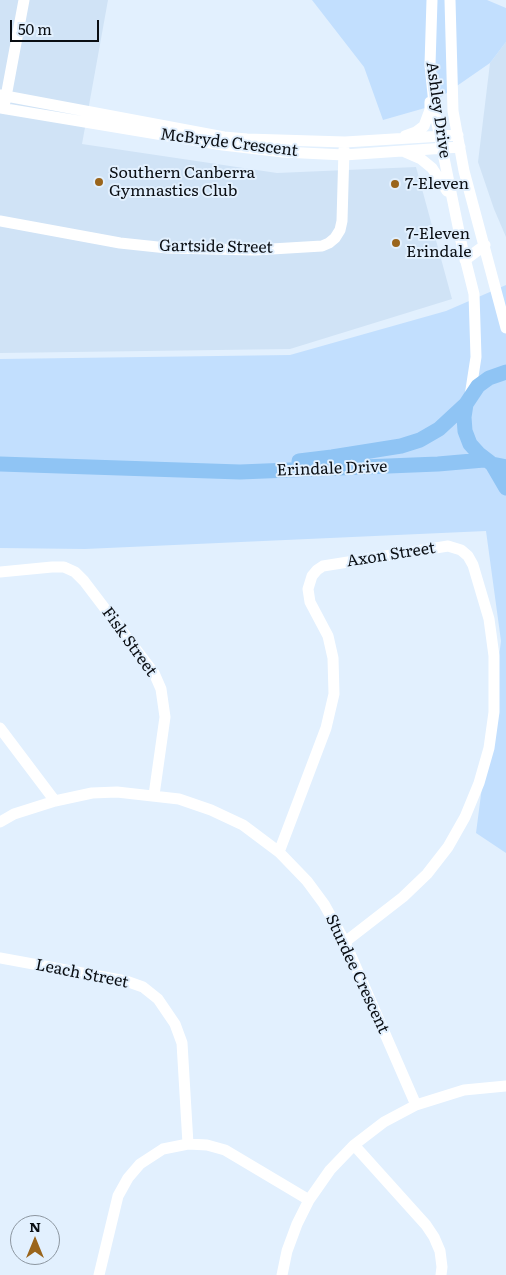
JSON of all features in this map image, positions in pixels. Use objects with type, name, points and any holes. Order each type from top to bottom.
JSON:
[{"type":"main road","name":"Erindale Drive","points":[[180,470],[332,458],[401,446],[420,440],[439,429],[468,400],[478,386],[488,378],[506,372]]},
{"type":"main road","points":[[468,400],[464,418],[465,431],[470,444],[494,464],[506,488]]},
{"type":"main road","name":"Erindale Drive","points":[[0,464],[240,472],[438,464],[494,464]]},
{"type":"street","points":[[2,108],[24,0]]},
{"type":"street","name":"Ashley Drive","points":[[432,0],[430,65],[435,114],[452,201],[474,294],[476,357],[468,400]]},
{"type":"street","name":"Ashley Drive","points":[[450,0],[450,65],[453,111],[464,171],[506,328]]},
{"type":"street","points":[[394,139],[416,132],[424,126],[430,110],[429,95],[433,81]]},
{"type":"street","name":"McBryde Crescent","points":[[3,96],[185,134]]},
{"type":"street","name":"McBryde Crescent","points":[[2,108],[185,134],[283,152],[344,154],[460,147]]},
{"type":"street","name":"McBryde Crescent","points":[[234,142],[345,142],[458,135]]},
{"type":"street","name":"Gartside Street","points":[[0,221],[120,243],[167,248],[255,250],[322,246],[335,238],[340,230],[342,221],[345,142]]},
{"type":"street","points":[[403,151],[421,159],[432,168],[452,201]]},
{"type":"street","points":[[465,260],[485,245]]},
{"type":"street","name":"Axon Street","points":[[279,852],[326,728],[334,694],[333,658],[328,636],[310,602],[308,589],[312,576],[316,570],[323,566],[448,546],[461,550],[468,556],[473,565],[489,619],[494,656],[494,712],[489,748],[479,784],[466,817],[448,847],[427,874],[403,897],[345,942]]},
{"type":"street","name":"Fisk Street","points":[[0,572],[52,567],[64,568],[75,572],[84,581],[154,673],[161,689],[165,717],[154,796]]},
{"type":"street","points":[[0,728],[55,801]]},
{"type":"street","name":"Sturdee Crescent","points":[[0,822],[14,814],[55,801],[117,792],[179,799],[212,810],[243,826],[279,852],[308,881],[324,904],[345,942],[416,1105]]},
{"type":"street","name":"Leach Street","points":[[0,958],[126,981],[142,988],[158,999],[175,1024],[182,1044],[188,1144]]},
{"type":"street","points":[[282,1275],[287,1251],[297,1224],[309,1200],[330,1170],[354,1145],[384,1122],[416,1105],[464,1090],[506,1086]]},
{"type":"street","points":[[99,1275],[115,1206],[128,1178],[140,1164],[163,1149],[188,1144],[207,1145],[225,1150],[309,1200]]},
{"type":"street","points":[[354,1145],[434,1237],[440,1251],[441,1275]]},
{"type":"shaded area","points":[[0,0],[108,0],[82,144],[277,173],[416,167],[452,299],[290,349],[0,353]]},
{"type":"shaded area","points":[[312,0],[487,0],[506,8],[506,42],[490,63],[425,108],[383,120],[364,67]]},
{"type":"shaded area","points":[[506,42],[506,237],[478,162],[490,63]]},
{"type":"shaded area","points":[[506,285],[506,853],[476,833],[501,641],[486,531],[85,549],[0,548],[0,359],[290,355],[446,311]]},
{"type":"place","name":"Southern Canberra Gymnastics Club","points":[[99,182]]},
{"type":"place","name":"7-Eleven","points":[[395,184]]},
{"type":"place","name":"7-Eleven Erindale","points":[[396,243]]}]
